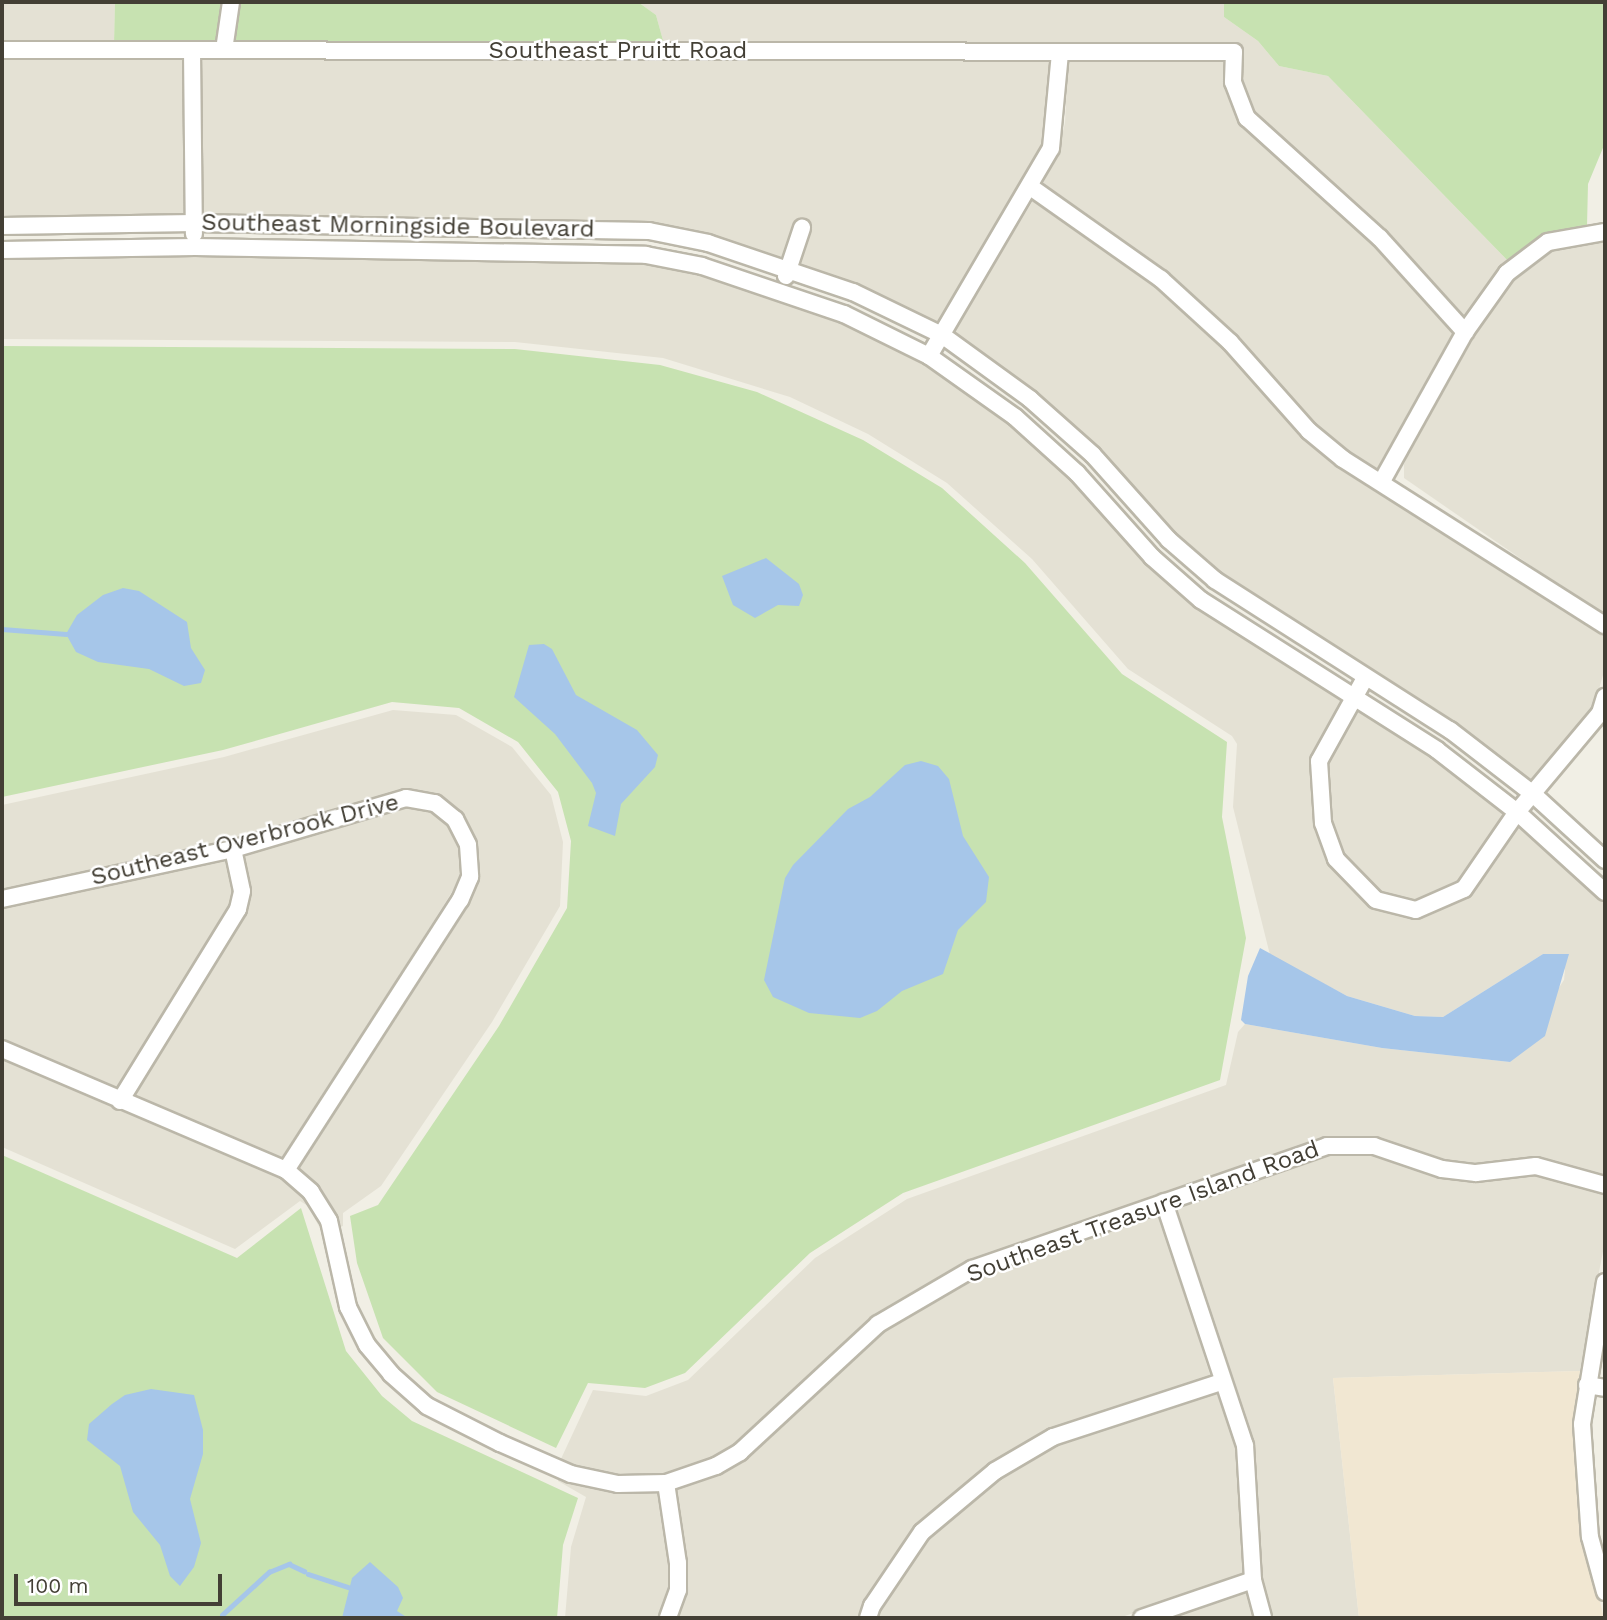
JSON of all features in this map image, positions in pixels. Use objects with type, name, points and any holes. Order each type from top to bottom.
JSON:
[{"type":"street","points":[[224,50],[231,2]]},
{"type":"street","name":"Southeast Pruitt Road","points":[[2,50],[1234,52],[1233,82],[1247,118],[1380,238],[1465,332]]},
{"type":"street","points":[[192,51],[195,247]]},
{"type":"street","points":[[929,356],[1032,188],[1051,148],[1057,122],[1060,52]]},
{"type":"street","points":[[1032,188],[1161,279],[1230,342],[1309,431],[1343,459],[1382,481],[1605,625]]},
{"type":"street","name":"Southeast Morningside Boulevard","points":[[2,226],[194,223],[649,231],[696,240],[789,268],[853,292],[942,335],[1030,399],[1093,455],[1170,540],[1215,580],[1450,730],[1533,794],[1605,860]]},
{"type":"street","points":[[388,225],[389,248]]},
{"type":"street","points":[[586,228],[587,252]]},
{"type":"street","points":[[780,291],[802,228]]},
{"type":"street","points":[[1382,481],[1465,332],[1507,273],[1548,242],[1605,232]]},
{"type":"street","name":"Southeast Morningside Boulevard","points":[[2,250],[195,247],[587,252],[680,261],[780,291],[844,314],[929,356],[1015,417],[1077,472],[1152,557],[1201,600],[1352,699],[1437,750],[1517,813],[1605,892]]},
{"type":"street","points":[[1077,472],[1093,455]]},
{"type":"street","points":[[1201,600],[1215,580]]},
{"type":"street","points":[[1365,678],[1318,761],[1323,822],[1336,859],[1376,900],[1416,910],[1464,889],[1517,813],[1600,713],[1605,697]]},
{"type":"street","name":"Southeast Overbrook Drive","points":[[2,899],[233,849],[406,799],[435,803],[456,820],[468,845],[470,877],[460,900],[286,1170]]},
{"type":"street","points":[[120,1101],[238,909],[242,891],[233,849]]},
{"type":"street","name":"Southeast Treasure Island Road","points":[[2,1049],[286,1170],[311,1192],[328,1221],[336,1268],[367,1345],[427,1406],[571,1474],[618,1483],[666,1483],[716,1466],[740,1452],[878,1324],[972,1269],[1327,1146],[1374,1146],[1442,1168],[1476,1173],[1536,1166],[1605,1185]]},
{"type":"street","points":[[1164,1202],[1221,1382],[1245,1445],[1253,1580],[1263,1618]]},
{"type":"street","points":[[1605,1282],[1582,1424],[1590,1537],[1605,1592]]},
{"type":"street","points":[[868,1618],[872,1606],[922,1532],[995,1471],[1053,1437],[1221,1382]]},
{"type":"street","points":[[1587,1384],[1605,1388]]},
{"type":"street","points":[[666,1483],[678,1563],[678,1590],[668,1618]]},
{"type":"street","points":[[1588,1509],[1605,1514]]},
{"type":"street","points":[[1142,1618],[1253,1580]]},
{"type":"shaded area","points":[[2,2],[115,2],[114,43],[2,43]]},
{"type":"shaded area","points":[[638,2],[1224,2],[1224,17],[1258,41],[1279,66],[1328,76],[1509,262],[1464,320],[1386,233],[1254,114],[1241,81],[1241,45],[664,44],[656,15]]},
{"type":"shaded area","points":[[2,57],[184,58],[186,216],[2,219]]},
{"type":"shaded area","points":[[200,58],[1052,59],[1043,146],[938,326],[857,286],[799,264],[812,224],[797,219],[784,259],[711,236],[650,224],[202,216]]},
{"type":"shaded area","points":[[1068,59],[1225,59],[1225,84],[1241,123],[1374,243],[1456,333],[1379,471],[1348,454],[1315,426],[1236,338],[1042,186],[1058,151],[1065,123]]},
{"type":"shaded area","points":[[1034,199],[1156,285],[1224,347],[1303,436],[1339,466],[1605,634],[1605,668],[1593,710],[1531,784],[1455,724],[1220,575],[1176,535],[1104,454],[1035,393],[952,333]]},
{"type":"shaded area","points":[[1605,239],[1605,617],[1404,478],[1404,464],[1463,351],[1519,273],[1551,249]]},
{"type":"shaded area","points":[[195,254],[645,262],[700,273],[840,321],[925,362],[1010,423],[1071,478],[1190,602],[1342,701],[1310,761],[1315,823],[1330,864],[1370,905],[1414,917],[1470,893],[1519,824],[1605,902],[1605,1178],[1444,1162],[1377,1139],[1155,1197],[968,1263],[872,1319],[735,1446],[712,1459],[664,1476],[619,1476],[560,1461],[593,1390],[646,1396],[688,1380],[815,1258],[907,1199],[1226,1085],[1238,1032],[1245,1024],[1382,1048],[1510,1062],[1564,980],[1565,970],[1555,955],[1543,954],[1443,1017],[1415,1016],[1347,996],[1270,955],[1233,807],[1237,744],[1232,736],[1128,669],[1032,559],[947,483],[868,434],[790,397],[663,358],[515,342],[2,339],[2,258]]},
{"type":"shaded area","points":[[1356,709],[1432,755],[1507,814],[1458,883],[1416,902],[1380,893],[1343,856],[1331,821],[1327,762]]},
{"type":"shaded area","points":[[393,710],[456,715],[512,747],[551,795],[563,842],[560,906],[492,1022],[381,1186],[343,1213],[343,1226],[338,1228],[296,1169],[467,904],[478,877],[475,842],[463,816],[440,798],[2,891],[2,805],[224,757]]},
{"type":"shaded area","points":[[407,806],[431,810],[449,824],[460,846],[462,876],[282,1161],[132,1097],[245,912],[250,890],[243,853]]},
{"type":"shaded area","points":[[227,857],[234,890],[230,906],[117,1091],[2,1041],[2,906]]},
{"type":"shaded area","points":[[2,1058],[281,1176],[305,1197],[323,1234],[308,1206],[300,1201],[235,1249],[2,1147]]},
{"type":"shaded area","points":[[1329,1153],[1373,1153],[1535,1173],[1605,1193],[1605,1241],[1580,1371],[1333,1378],[1359,1618],[1271,1618],[1261,1579],[1253,1443],[1174,1207]]},
{"type":"shaded area","points":[[1159,1212],[1211,1378],[990,1465],[915,1528],[864,1604],[860,1618],[676,1618],[686,1590],[687,1562],[675,1487],[719,1473],[883,1330],[976,1275]]},
{"type":"shaded area","points":[[1580,1371],[1574,1424],[1578,1513],[1604,1618],[1359,1618],[1333,1378]]},
{"type":"shaded area","points":[[1216,1392],[1237,1446],[1244,1575],[1119,1618],[876,1618],[928,1537],[1000,1476],[1057,1443]]},
{"type":"shaded area","points":[[558,1477],[659,1490],[670,1564],[669,1589],[660,1618],[565,1618],[571,1547],[586,1497],[558,1481]]},
{"type":"shaded area","points":[[1247,1590],[1254,1618],[1164,1618]]},
{"type":"green space","points":[[115,2],[638,2],[656,15],[664,44],[114,43]]},
{"type":"green space","points":[[1224,2],[1605,2],[1605,143],[1588,184],[1587,226],[1546,235],[1509,262],[1328,76],[1279,66],[1258,41],[1224,17]]},
{"type":"green space","points":[[2,346],[515,349],[660,365],[757,392],[863,440],[942,488],[1025,563],[1122,674],[1227,742],[1222,817],[1246,938],[1220,1080],[903,1193],[810,1253],[685,1373],[645,1388],[588,1383],[556,1448],[437,1392],[383,1338],[357,1263],[350,1216],[378,1205],[499,1026],[567,908],[571,841],[558,792],[518,742],[459,708],[392,702],[223,750],[2,797]]},
{"type":"green space","points":[[2,1155],[237,1258],[301,1208],[346,1351],[382,1396],[412,1421],[578,1498],[563,1545],[557,1618],[2,1618]]},
{"type":"water","points":[[766,558],[799,584],[803,595],[799,606],[778,605],[755,618],[733,605],[722,576]]},
{"type":"water","points":[[123,588],[139,591],[187,622],[191,648],[205,670],[201,683],[184,686],[149,669],[98,662],[76,652],[66,634],[77,615],[103,595]]},
{"type":"water","points":[[544,644],[552,649],[576,695],[637,730],[658,755],[655,767],[621,804],[615,836],[588,826],[596,793],[592,783],[555,734],[514,697],[529,645]]},
{"type":"water","points":[[921,761],[938,766],[949,779],[963,836],[989,877],[986,902],[958,930],[943,974],[902,991],[877,1011],[860,1018],[809,1013],[773,997],[764,980],[785,878],[793,865],[848,809],[870,797],[905,765]]},
{"type":"water","points":[[1260,948],[1347,996],[1415,1016],[1443,1017],[1543,954],[1569,954],[1545,1036],[1510,1062],[1382,1048],[1245,1024],[1241,1020],[1248,976]]},
{"type":"water","points":[[151,1389],[194,1395],[203,1430],[203,1454],[190,1499],[201,1543],[194,1567],[180,1586],[170,1576],[160,1545],[133,1512],[120,1466],[87,1440],[89,1424],[112,1404],[125,1395]]},
{"type":"water","points":[[370,1562],[398,1587],[403,1598],[397,1611],[408,1618],[342,1618],[352,1578]]},
{"type":"waterway","points":[[2,629],[66,634]]},
{"type":"waterway","points":[[222,1615],[269,1572],[289,1564],[304,1571]]},
{"type":"waterway","points":[[308,1574],[348,1587]]}]
